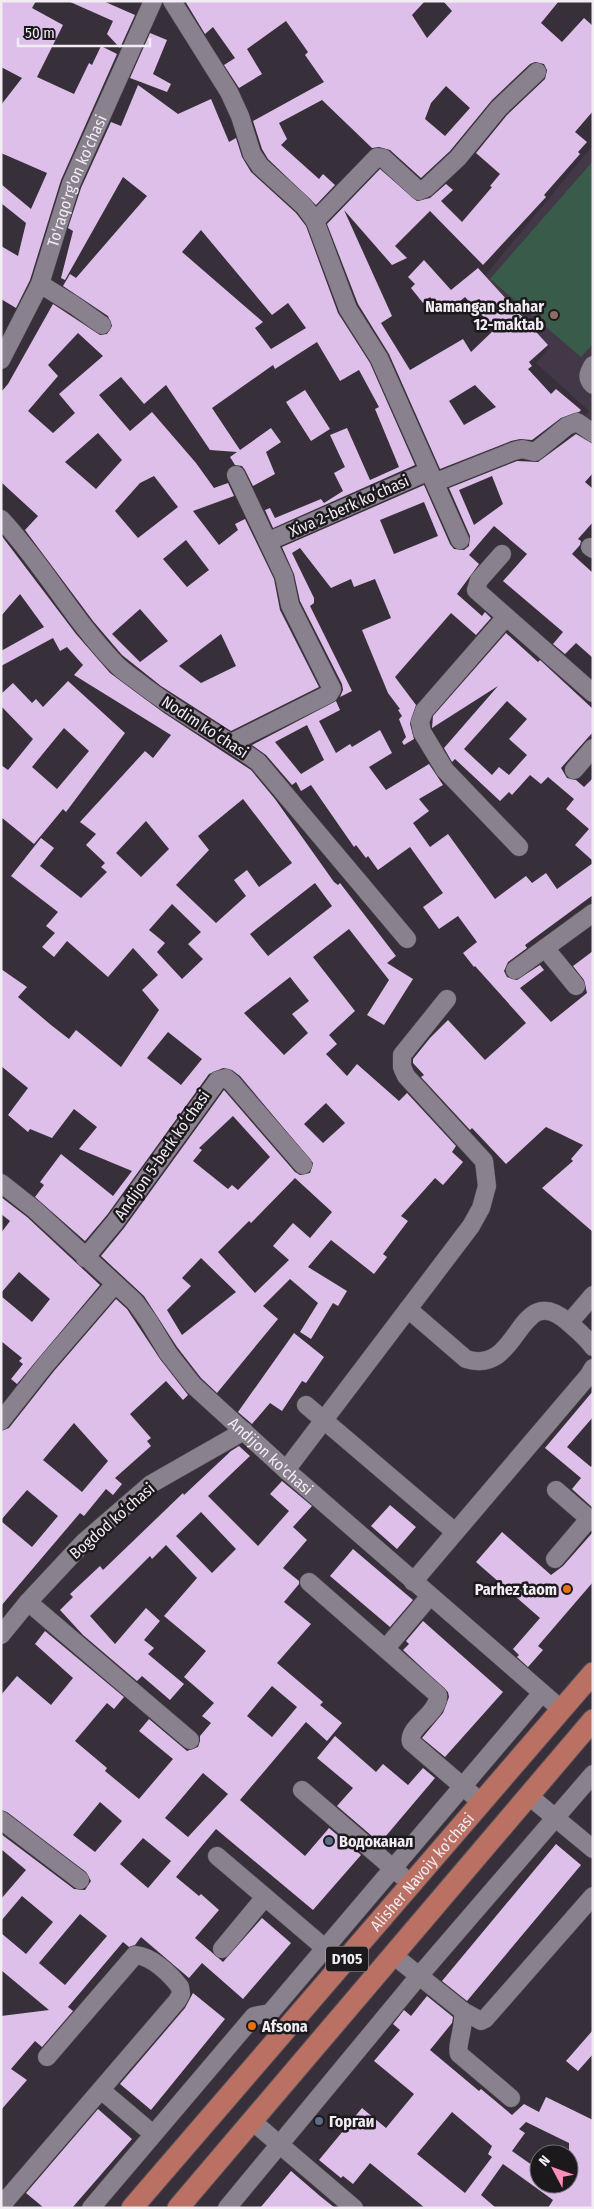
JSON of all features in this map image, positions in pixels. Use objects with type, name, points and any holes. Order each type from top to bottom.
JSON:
[{"type":"main road","name":"Alisher Navoiy ko'chasi","points":[[132,2208],[593,1673]]},
{"type":"main road","name":"Alisher Navoiy ko'chasi","points":[[178,2208],[593,1720]]},
{"type":"street","name":"To'raqo'rg'on ko'chasi","points":[[1,360],[40,284],[71,184],[153,1]]},
{"type":"street","points":[[172,1],[230,92],[252,154],[260,166],[304,206],[315,221],[348,309],[379,358],[460,540]]},
{"type":"street","points":[[315,221],[377,157],[383,158],[419,191],[426,188],[458,158],[499,108],[537,72]]},
{"type":"street","points":[[40,284],[74,304],[102,325]]},
{"type":"street","points":[[593,364],[588,373],[589,381],[593,385]]},
{"type":"street","name":"Xiva 2-berk koʻchasi","points":[[268,541],[432,476],[522,448],[535,452],[567,426],[576,422],[593,433]]},
{"type":"street","points":[[231,743],[329,694],[332,689],[290,605],[284,576],[236,475]]},
{"type":"street","name":"Nodim koʻchasi","points":[[1,519],[24,544],[76,618],[116,664],[163,701],[258,762],[407,939]]},
{"type":"street","points":[[502,554],[476,586],[480,594],[593,693]]},
{"type":"street","points":[[506,617],[424,711],[420,722],[422,732],[445,770],[519,847]]},
{"type":"street","points":[[574,770],[593,748]]},
{"type":"street","points":[[515,970],[593,913]]},
{"type":"street","points":[[545,948],[576,986]]},
{"type":"street","points":[[286,1470],[471,1226],[480,1208],[487,1186],[484,1161],[406,1076],[402,1067],[402,1055],[447,999]]},
{"type":"street","name":"Аndijon 5-berk koʻchasi","points":[[85,1258],[115,1222],[218,1080],[226,1078],[232,1083],[303,1165]]},
{"type":"street","name":"Andijon ko'chasi","points":[[1,1183],[34,1209],[139,1308],[168,1354],[193,1385],[413,1582],[562,1710]]},
{"type":"street","points":[[1,1421],[46,1364],[114,1284]]},
{"type":"street","points":[[569,1323],[593,1295]]},
{"type":"street","points":[[408,1310],[466,1359],[477,1363],[486,1362],[497,1357],[531,1316],[540,1310],[551,1310],[587,1338],[593,1347]]},
{"type":"street","points":[[413,1582],[590,1375],[593,1368]]},
{"type":"street","points":[[306,1405],[455,1532]]},
{"type":"street","name":"Bogdod koʻchasi","points":[[1,1635],[28,1602],[84,1542],[151,1484],[244,1431]]},
{"type":"street","points":[[554,1559],[591,1520],[556,1490]]},
{"type":"street","points":[[309,1582],[438,1695],[436,1705],[410,1738],[414,1745],[482,1803]]},
{"type":"street","points":[[386,1648],[430,1596]]},
{"type":"street","points":[[28,1602],[190,1740]]},
{"type":"street","points":[[91,2208],[254,2016],[270,2013],[542,1693]]},
{"type":"street","points":[[227,2208],[419,1976],[593,1774]]},
{"type":"street","points":[[302,1790],[412,1884]]},
{"type":"street","points":[[529,1796],[593,1849]]},
{"type":"street","points":[[1,1820],[80,1880]]},
{"type":"street","points":[[217,1856],[343,1964]]},
{"type":"street","points":[[393,1955],[463,2011],[475,2019],[486,2019],[593,1896]]},
{"type":"street","points":[[222,1948],[265,1897]]},
{"type":"street","points":[[1,2206],[181,1994],[180,1987],[150,1960],[144,1956],[135,1955],[47,2057]]},
{"type":"street","points":[[463,2011],[465,2022],[457,2050],[459,2054],[510,2098]]},
{"type":"street","points":[[101,2090],[153,2134]]},
{"type":"street","points":[[252,2121],[354,2208]]},
{"type":"shaded area","name":"Namangan shahar 12-maktab","points":[[593,145],[593,431],[581,421],[589,411],[536,363],[550,347],[479,283]]},
{"type":"green space","name":"Namangan shahar 12-maktab","points":[[593,161],[593,344],[581,357],[490,279]]},
{"type":"building","points":[[1,1],[36,1],[32,8],[63,25],[37,77],[74,94],[89,63],[92,65],[101,46],[117,54],[61,180],[30,280],[16,308],[1,299],[1,246],[18,256],[26,223],[1,203],[1,184],[31,209],[47,173],[1,153],[1,105],[22,78],[1,67]]},
{"type":"building","points":[[68,1],[103,1],[135,15],[120,48],[107,34],[113,21]]},
{"type":"building","points":[[185,1],[425,1],[412,15],[427,38],[452,11],[443,1],[559,1],[541,23],[562,42],[584,18],[593,26],[593,111],[575,132],[587,142],[578,152],[580,154],[544,195],[546,197],[483,265],[430,211],[395,246],[407,258],[392,265],[344,210],[392,316],[381,323],[410,370],[463,339],[471,352],[495,329],[465,297],[444,314],[430,297],[423,303],[411,288],[415,284],[408,277],[424,260],[451,290],[478,268],[548,345],[529,362],[532,366],[528,369],[551,394],[556,389],[581,410],[579,412],[561,418],[532,440],[520,439],[511,441],[440,469],[389,354],[358,304],[327,224],[380,169],[417,201],[430,198],[446,184],[453,190],[441,201],[462,222],[492,187],[490,186],[500,174],[476,153],[507,115],[545,79],[547,70],[544,64],[535,62],[530,64],[492,100],[450,151],[421,178],[390,150],[379,147],[372,148],[322,100],[279,123],[287,139],[281,145],[319,179],[323,174],[335,185],[316,205],[268,159],[262,149],[253,121],[324,82],[305,55],[308,52],[286,21],[247,49],[262,74],[239,88],[224,65],[235,58],[213,27],[205,34]],"holes":[[[446,86],[470,108],[445,136],[425,119],[431,103]],[[475,385],[496,407],[464,425],[449,401]]]},
{"type":"building","points":[[150,33],[167,40],[153,74],[171,84],[167,92],[130,78]]},
{"type":"building","points":[[138,85],[178,114],[211,99],[229,142],[236,138],[242,157],[251,172],[296,213],[306,226],[338,313],[370,363],[415,465],[273,528],[265,510],[270,508],[275,518],[321,499],[324,503],[343,491],[334,473],[345,467],[330,435],[347,428],[370,480],[399,467],[375,409],[379,407],[359,370],[340,381],[317,342],[275,369],[273,365],[212,408],[240,450],[271,428],[281,442],[266,452],[275,474],[253,486],[242,466],[235,465],[230,457],[237,452],[210,450],[166,385],[144,404],[121,377],[99,395],[130,431],[152,412],[196,463],[214,488],[228,483],[234,496],[193,511],[219,545],[238,530],[235,524],[245,519],[274,579],[280,610],[319,687],[231,731],[161,686],[122,655],[93,621],[25,530],[38,516],[1,482],[1,392],[8,384],[53,304],[100,335],[107,334],[112,326],[108,316],[63,286],[70,274],[76,278],[147,196],[123,177],[65,280],[61,278],[73,231],[68,228],[81,188],[111,122],[121,126]],"holes":[[[201,230],[272,315],[288,303],[306,328],[271,349],[255,328],[263,322],[182,252]],[[78,333],[103,356],[59,394],[75,413],[53,433],[28,411],[58,376],[48,365]],[[98,433],[122,460],[96,489],[65,462]],[[154,476],[178,507],[138,538],[115,511],[140,483]],[[186,540],[209,570],[187,587],[163,559]],[[140,609],[168,641],[140,662],[112,634]],[[221,634],[236,666],[201,683],[179,666]]]},
{"type":"building","points":[[305,390],[330,429],[311,441],[286,402]]},
{"type":"building","points":[[576,434],[593,444],[593,473],[585,482],[593,489],[593,522],[578,539],[581,541],[580,545],[572,554],[593,573],[593,658],[576,643],[565,654],[553,644],[563,632],[503,581],[527,554],[494,526],[469,555],[479,564],[457,594],[482,616],[485,612],[491,618],[476,635],[451,613],[395,677],[416,705],[410,724],[414,739],[404,745],[402,742],[406,737],[399,719],[402,716],[398,710],[400,709],[388,693],[362,630],[391,618],[375,579],[354,587],[351,579],[331,588],[300,548],[292,553],[314,598],[314,603],[310,606],[352,691],[340,697],[343,690],[342,684],[300,601],[294,574],[282,547],[424,485],[450,544],[454,549],[464,550],[469,546],[470,536],[449,488],[517,461],[538,462]],"holes":[[[492,476],[503,504],[474,525],[459,490]],[[424,502],[438,536],[394,554],[380,520]]]},
{"type":"building","points":[[1,535],[76,634],[110,673],[164,713],[251,770],[275,799],[334,882],[338,885],[340,883],[396,956],[387,963],[413,979],[384,1025],[367,1015],[389,980],[349,929],[313,957],[355,1011],[329,1035],[337,1044],[326,1054],[347,1076],[357,1064],[399,1101],[407,1093],[456,1146],[452,1152],[463,1162],[443,1185],[435,1178],[401,1216],[408,1221],[383,1254],[387,1257],[374,1274],[331,1240],[308,1267],[347,1291],[338,1306],[333,1303],[311,1339],[300,1332],[318,1303],[290,1279],[263,1306],[278,1319],[217,1393],[201,1378],[177,1347],[144,1296],[101,1256],[124,1228],[224,1090],[295,1172],[300,1175],[310,1173],[313,1163],[240,1076],[232,1070],[223,1068],[209,1074],[107,1215],[85,1241],[35,1197],[44,1185],[40,1182],[61,1154],[113,1196],[132,1171],[79,1149],[97,1127],[74,1109],[52,1138],[30,1129],[28,1132],[8,1115],[28,1088],[1,1066],[1,969],[27,987],[18,997],[51,1025],[69,1039],[76,1030],[121,1067],[159,1010],[142,990],[158,975],[133,948],[108,977],[67,941],[54,957],[42,947],[55,933],[46,926],[58,912],[11,876],[41,838],[54,848],[40,866],[81,898],[107,872],[101,867],[105,863],[86,845],[96,834],[80,822],[145,751],[153,758],[171,735],[74,675],[83,665],[67,647],[60,651],[53,638],[1,666],[1,651],[44,627],[20,594],[1,616]],"holes":[[[243,799],[292,863],[259,887],[247,870],[234,880],[246,896],[216,923],[176,885],[209,850],[198,836]],[[146,821],[169,849],[141,877],[116,853]],[[315,883],[332,906],[268,956],[250,934]],[[172,904],[201,932],[188,944],[203,959],[182,979],[157,952],[165,943],[149,930]],[[290,977],[309,1001],[292,1014],[308,1033],[284,1055],[244,1013]],[[168,1032],[202,1059],[181,1085],[147,1058]],[[326,1103],[345,1123],[323,1143],[304,1124]],[[233,1116],[270,1157],[238,1190],[232,1185],[228,1189],[193,1161],[202,1150],[199,1148]],[[295,1178],[332,1212],[310,1238],[293,1223],[273,1246],[289,1260],[255,1293],[218,1252],[249,1221],[251,1223]],[[201,1258],[236,1292],[182,1335],[167,1310],[191,1286],[182,1278]]]},
{"type":"building","points":[[506,633],[538,662],[540,660],[593,709],[593,732],[561,768],[567,778],[576,780],[584,787],[593,778],[593,861],[575,845],[589,829],[566,809],[574,799],[548,777],[541,784],[530,775],[512,795],[509,792],[500,801],[455,759],[452,762],[444,748],[498,686],[432,728],[433,716]],"holes":[[[507,701],[527,719],[509,739],[527,755],[509,775],[499,767],[492,775],[464,749]]]},
{"type":"building","points":[[68,681],[125,733],[66,812],[63,809],[34,844],[1,817],[1,765],[8,770],[33,739],[1,706],[1,694],[13,683],[32,703],[36,699],[43,707]],"holes":[[[64,728],[89,751],[57,789],[32,767]]]},
{"type":"building","points":[[336,701],[340,710],[319,721],[336,753],[350,744],[352,747],[380,730],[392,753],[369,767],[386,790],[429,764],[443,785],[419,799],[429,811],[413,823],[430,847],[448,834],[495,899],[526,876],[532,883],[546,873],[557,889],[593,863],[593,895],[525,945],[527,948],[508,962],[504,971],[507,977],[517,980],[540,965],[544,970],[520,988],[551,1022],[587,993],[584,980],[573,966],[593,951],[593,1232],[542,1188],[573,1161],[571,1159],[583,1145],[546,1127],[506,1164],[472,1128],[470,1130],[421,1077],[424,1075],[413,1063],[413,1059],[430,1038],[448,1020],[485,1060],[526,1023],[463,953],[477,942],[458,916],[439,929],[423,907],[443,893],[410,847],[378,870],[368,856],[366,858],[356,845],[354,847],[311,785],[301,791],[296,782],[292,785],[266,755],[252,745]],"holes":[[[307,725],[324,760],[301,774],[275,742]]]},
{"type":"building","points":[[1,1197],[27,1217],[100,1285],[17,1384],[11,1379],[23,1364],[19,1361],[22,1358],[1,1341],[1,1296],[32,1322],[50,1299],[19,1272],[1,1293],[1,1233],[10,1221],[1,1214]]},
{"type":"building","points":[[116,1299],[127,1309],[160,1359],[188,1395],[183,1400],[166,1381],[130,1414],[151,1438],[147,1441],[151,1446],[115,1478],[122,1484],[113,1495],[106,1489],[84,1516],[80,1513],[1,1606],[1,1521],[32,1547],[58,1516],[27,1490],[1,1520],[1,1431],[9,1428],[54,1371]],"holes":[[[74,1423],[108,1461],[82,1492],[43,1460]]]},
{"type":"building","points":[[294,1333],[324,1357],[306,1383],[302,1381],[282,1411],[270,1403],[252,1424],[238,1412]]},
{"type":"building","points":[[593,1391],[593,1417],[567,1447],[591,1467],[593,1464],[593,1508],[572,1489],[581,1478],[545,1448]]},
{"type":"building","points":[[239,1446],[250,1456],[208,1496],[258,1546],[289,1511],[270,1494],[282,1481],[312,1506],[293,1527],[307,1540],[283,1568],[299,1581],[299,1584],[284,1602],[311,1624],[277,1663],[323,1702],[320,1705],[342,1723],[327,1741],[306,1722],[240,1800],[305,1856],[329,1828],[361,1855],[313,1910],[216,1829],[176,1877],[199,1896],[201,1894],[219,1910],[195,1938],[223,1962],[262,1918],[291,1943],[243,1999],[202,1963],[189,1978],[141,1937],[135,1945],[129,1947],[123,1942],[68,2007],[73,2011],[42,2047],[35,2041],[11,2069],[27,2080],[1,2110],[1,2016],[49,2010],[1,1970],[1,1933],[26,1954],[53,1922],[22,1896],[1,1921],[1,1899],[26,1870],[1,1849],[1,1834],[74,1889],[85,1890],[91,1881],[86,1872],[7,1812],[1,1810],[1,1695],[17,1676],[51,1705],[73,1678],[35,1644],[45,1631],[124,1697],[114,1709],[107,1703],[75,1741],[107,1768],[105,1771],[139,1799],[173,1759],[139,1731],[149,1719],[187,1751],[198,1747],[200,1736],[211,1723],[202,1716],[214,1703],[184,1677],[206,1651],[164,1616],[197,1578],[166,1545],[152,1559],[150,1556],[90,1616],[115,1644],[146,1608],[160,1621],[144,1640],[154,1648],[148,1654],[184,1684],[170,1700],[142,1676],[137,1681],[83,1635],[60,1610],[73,1597],[70,1594],[100,1566],[103,1570],[183,1493],[184,1495],[231,1451]],"holes":[[[201,1512],[236,1549],[212,1573],[176,1536]],[[272,1686],[297,1707],[272,1737],[247,1716]],[[203,1773],[228,1794],[188,1837],[165,1818]],[[100,1802],[122,1821],[95,1852],[73,1835]],[[143,1838],[171,1861],[148,1888],[120,1864]],[[80,1914],[107,1936],[65,1985],[39,1963]]]},
{"type":"building","points":[[390,1505],[416,1527],[397,1549],[371,1526]]},
{"type":"building","points":[[502,1532],[551,1575],[563,1566],[593,1532],[593,1582],[538,1646],[543,1650],[528,1667],[517,1657],[519,1655],[513,1649],[540,1618],[476,1562]]},
{"type":"building","points":[[353,1549],[413,1600],[390,1627],[330,1576]]},
{"type":"building","points":[[423,1621],[503,1692],[445,1757],[422,1738],[443,1713],[449,1697],[448,1692],[403,1650],[409,1644],[406,1641]]},
{"type":"building","points":[[335,1736],[376,1772],[383,1764],[408,1785],[423,1768],[435,1778],[380,1843],[337,1806],[353,1788],[317,1758]]},
{"type":"building","points":[[556,1844],[581,1865],[467,2001],[442,1981]]},
{"type":"building","points":[[193,1993],[225,2019],[151,2110],[120,2084],[185,2008]]},
{"type":"building","points":[[427,1996],[453,2017],[452,2023],[430,2050],[479,2091],[481,2089],[512,2115],[524,2104],[539,2112],[546,2097],[593,2120],[593,2208],[548,2208],[553,2200],[545,2194],[579,2194],[579,2144],[569,2144],[526,2122],[519,2129],[525,2133],[512,2151],[529,2163],[529,2183],[503,2164],[481,2195],[496,2208],[425,2208],[370,2163],[353,2184],[343,2176],[341,2178],[319,2160],[362,2108],[386,2128],[414,2094],[374,2061],[400,2030],[393,2024],[404,2010],[411,2016]],"holes":[[[452,2112],[492,2146],[488,2154],[492,2157],[465,2193],[417,2154]]]},
{"type":"building","points":[[593,2030],[593,2054],[578,2071],[566,2061]]},
{"type":"building","points":[[98,2109],[132,2139],[72,2208],[44,2208],[26,2193]]},
{"type":"building","points":[[291,2171],[320,2196],[335,2208],[260,2208]]},
{"type":"place","name":"Namangan shahar 12-maktab","points":[[554,315]]},
{"type":"place","name":"Parhez taom","points":[[567,1589]]},
{"type":"place","name":"Водоканал","points":[[329,1841]]},
{"type":"place","name":"Afsona","points":[[252,2026]]},
{"type":"place","name":"Горгаи","points":[[319,2121]]}]
